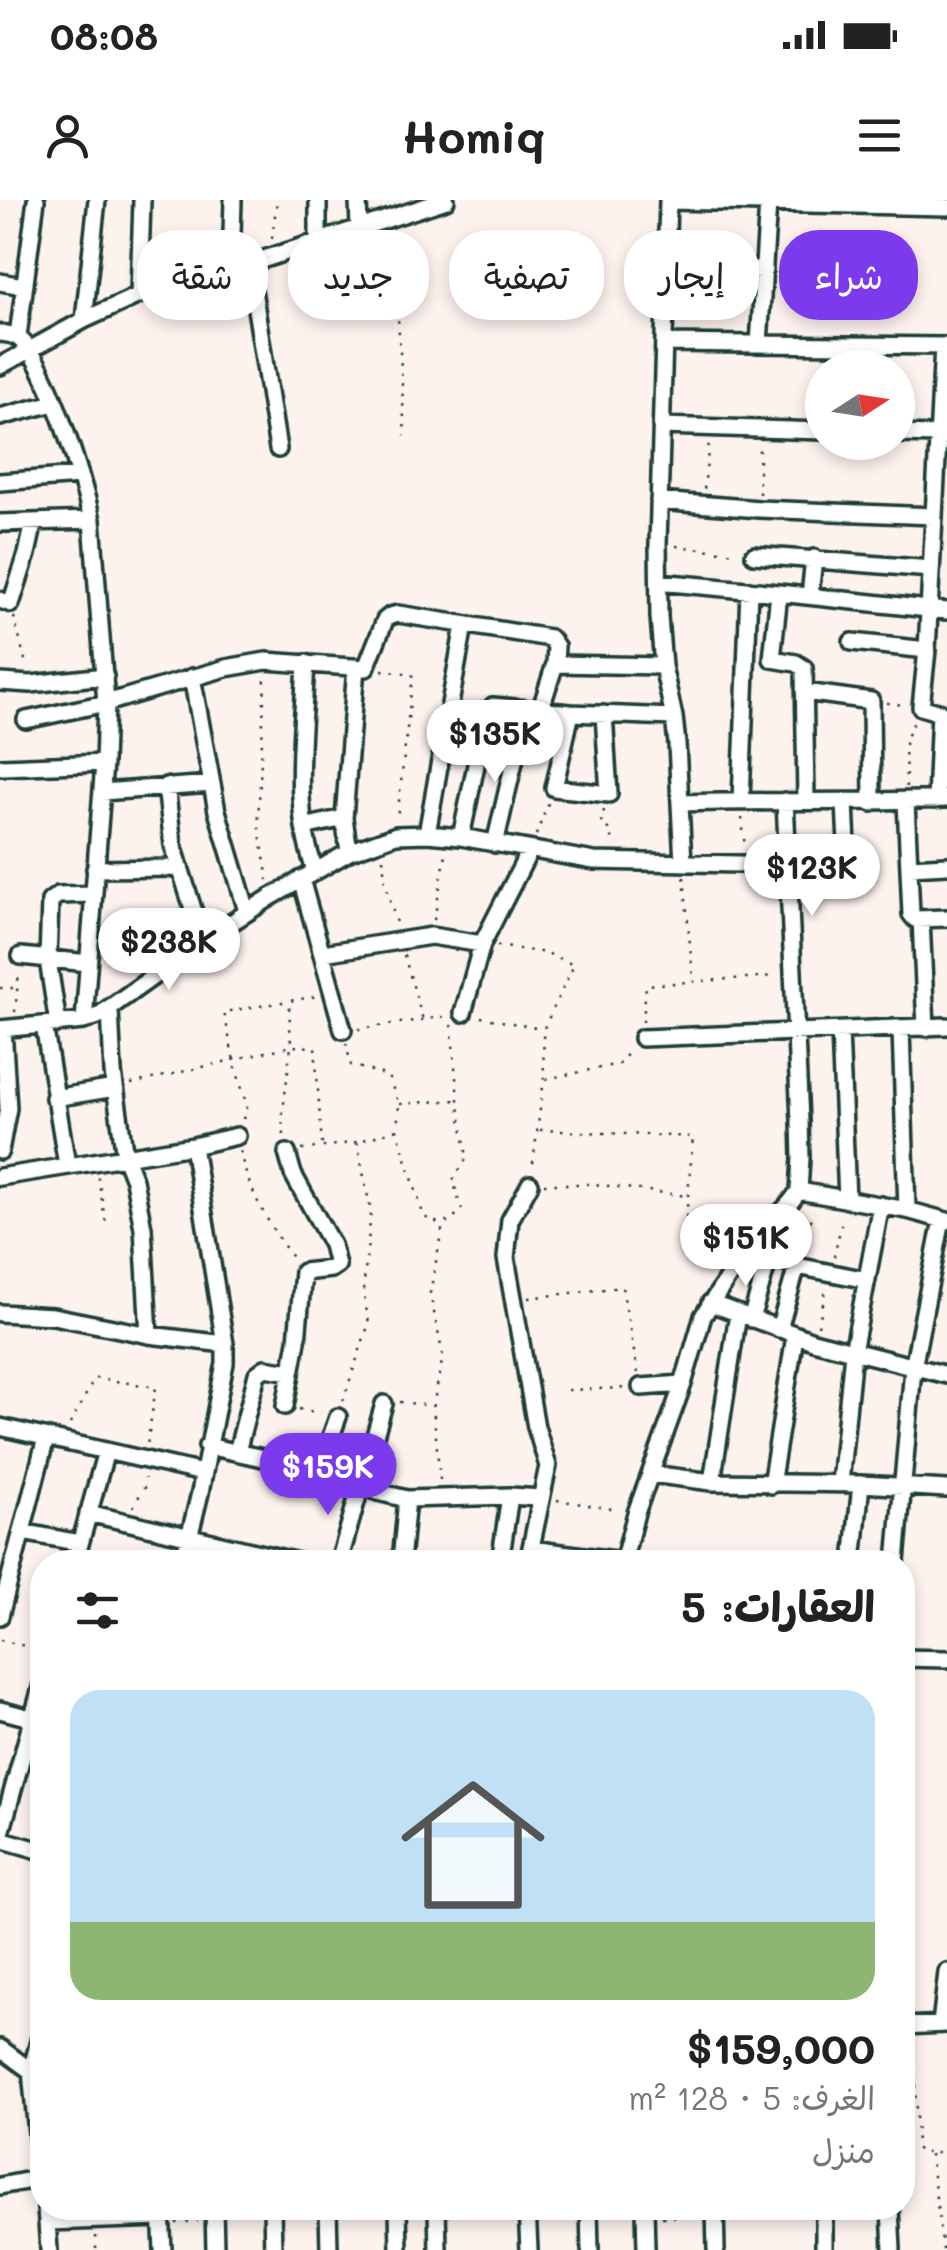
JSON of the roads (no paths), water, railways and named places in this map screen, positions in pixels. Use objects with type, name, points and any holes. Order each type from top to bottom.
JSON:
[{"type":"street","points":[[18,336],[36,200]]},
{"type":"street","points":[[84,320],[97,200]]},
{"type":"street","points":[[141,230],[142,200]]},
{"type":"street","points":[[233,230],[234,200]]},
{"type":"street","points":[[318,200],[318,230]]},
{"type":"street","points":[[358,200],[359,228]]},
{"type":"street","points":[[353,230],[446,200]]},
{"type":"street","points":[[667,230],[668,200],[947,206]]},
{"type":"street","points":[[759,344],[768,203]]},
{"type":"street","points":[[759,270],[764,270]]},
{"type":"street","points":[[0,282],[23,286]]},
{"type":"street","points":[[0,366],[137,296]]},
{"type":"street","points":[[258,320],[278,450]]},
{"type":"street","points":[[665,320],[658,582],[664,666],[674,717],[683,863]]},
{"type":"street","points":[[0,333],[18,336],[30,351],[54,402],[92,520],[106,703],[84,1021]]},
{"type":"street","points":[[664,344],[945,346],[921,707],[943,714],[941,799],[681,803]]},
{"type":"street","points":[[0,417],[54,402]]},
{"type":"street","points":[[661,426],[805,431]]},
{"type":"street","points":[[915,434],[938,435]]},
{"type":"street","points":[[0,482],[79,476]]},
{"type":"street","points":[[659,501],[759,510],[934,516]]},
{"type":"street","points":[[0,523],[92,520]]},
{"type":"street","points":[[5,602],[27,554],[34,522]]},
{"type":"street","points":[[754,554],[931,570]]},
{"type":"street","points":[[810,596],[814,558]]},
{"type":"street","points":[[658,582],[947,612]]},
{"type":"street","points":[[741,801],[749,590]]},
{"type":"street","points":[[772,659],[780,593]]},
{"type":"street","points":[[349,852],[344,818],[361,668],[385,620],[406,614],[550,638],[556,646],[555,664],[533,710],[495,844]]},
{"type":"street","points":[[428,834],[464,625]]},
{"type":"street","points":[[852,642],[927,650]]},
{"type":"street","points":[[746,655],[801,664],[806,801]]},
{"type":"street","points":[[26,720],[266,661],[361,668]]},
{"type":"street","points":[[306,663],[301,760],[308,875],[322,953],[343,1030]]},
{"type":"street","points":[[555,664],[664,666]]},
{"type":"street","points":[[0,682],[31,684],[105,676]]},
{"type":"street","points":[[192,677],[217,811],[247,911]]},
{"type":"street","points":[[805,692],[871,701],[872,803]]},
{"type":"street","points":[[455,836],[488,711],[497,706],[674,717]]},
{"type":"street","points":[[571,713],[554,788],[608,794],[604,714]]},
{"type":"street","points":[[2,766],[104,763]]},
{"type":"street","points":[[102,792],[212,784]]},
{"type":"street","points":[[166,786],[169,825],[202,941]]},
{"type":"street","points":[[628,1550],[636,1513],[710,1302],[745,1250],[799,1190],[801,1158],[785,800]]},
{"type":"street","points":[[845,802],[849,888]]},
{"type":"street","points":[[906,802],[911,914],[921,919],[947,918]]},
{"type":"street","points":[[304,827],[344,818]]},
{"type":"street","points":[[0,1151],[8,1108],[6,1028],[84,1021],[110,1009],[247,911],[349,852],[387,837],[455,836],[580,860],[788,865]]},
{"type":"street","points":[[463,1013],[482,944],[530,850]]},
{"type":"street","points":[[909,866],[947,865]]},
{"type":"street","points":[[95,869],[179,868]]},
{"type":"street","points":[[67,1165],[54,1098],[49,905],[58,894],[93,894]]},
{"type":"street","points":[[921,919],[926,1028]]},
{"type":"street","points":[[322,953],[431,936],[482,944]]},
{"type":"street","points":[[21,956],[88,963]]},
{"type":"street","points":[[110,1009],[125,1157],[134,1180],[143,1228],[149,1335]]},
{"type":"street","points":[[642,1038],[947,1026]]},
{"type":"street","points":[[902,1029],[908,1210]]},
{"type":"street","points":[[840,1031],[847,1200]]},
{"type":"street","points":[[54,1098],[115,1088]]},
{"type":"street","points":[[0,1177],[237,1136]]},
{"type":"street","points":[[186,1550],[226,1344],[193,1146]]},
{"type":"street","points":[[285,1406],[298,1341],[303,1272],[335,1268],[337,1259],[299,1186],[287,1152]]},
{"type":"street","points":[[530,1184],[510,1220],[506,1258],[536,1426],[548,1466],[531,1550]]},
{"type":"street","points":[[799,1190],[908,1210],[944,1221],[913,1368],[897,1550]]},
{"type":"street","points":[[840,1483],[853,1352],[881,1205]]},
{"type":"street","points":[[745,1250],[797,1266],[867,1280]]},
{"type":"street","points":[[712,1482],[745,1317],[769,1258]]},
{"type":"street","points":[[779,1329],[797,1266]]},
{"type":"street","points":[[710,1302],[795,1336],[947,1375]]},
{"type":"street","points":[[0,1314],[54,1316],[149,1335],[226,1344]]},
{"type":"street","points":[[771,1484],[795,1336]]},
{"type":"street","points":[[237,1452],[256,1374],[265,1368],[292,1372]]},
{"type":"street","points":[[641,1387],[683,1384]]},
{"type":"street","points":[[342,1550],[384,1404]]},
{"type":"street","points":[[320,1470],[338,1417]]},
{"type":"street","points":[[0,1427],[202,1473]]},
{"type":"street","points":[[0,1616],[22,1532],[53,1439]]},
{"type":"street","points":[[207,1446],[320,1470],[407,1499],[541,1498]]},
{"type":"street","points":[[78,1550],[106,1450]]},
{"type":"street","points":[[651,1474],[712,1482],[947,1489]]},
{"type":"street","points":[[854,1550],[861,1484]]},
{"type":"street","points":[[502,1550],[510,1496]]},
{"type":"street","points":[[402,1550],[407,1499]]},
{"type":"street","points":[[88,1513],[248,1550]]},
{"type":"street","points":[[22,1532],[80,1544]]},
{"type":"street","points":[[915,1658],[947,1659]]},
{"type":"street","points":[[0,1710],[30,1712]]},
{"type":"street","points":[[30,1751],[8,1777],[0,1838],[30,1848]]},
{"type":"street","points":[[915,2026],[944,2024],[947,1972]]},
{"type":"street","points":[[0,2048],[30,2067]]},
{"type":"street","points":[[0,2186],[30,2180]]},
{"type":"street","points":[[46,2220],[49,2250]]},
{"type":"street","points":[[161,2220],[163,2250]]},
{"type":"street","points":[[214,2220],[215,2250]]},
{"type":"street","points":[[272,2220],[273,2250]]},
{"type":"street","points":[[328,2220],[329,2250]]},
{"type":"street","points":[[398,2220],[399,2250]]},
{"type":"street","points":[[438,2220],[438,2250]]},
{"type":"street","points":[[528,2220],[530,2250]]},
{"type":"street","points":[[589,2220],[590,2250]]},
{"type":"street","points":[[646,2220],[646,2250]]},
{"type":"street","points":[[715,2220],[716,2250]]},
{"type":"street","points":[[824,2220],[824,2250]]},
{"type":"street","points":[[891,2220],[892,2250]]}]
